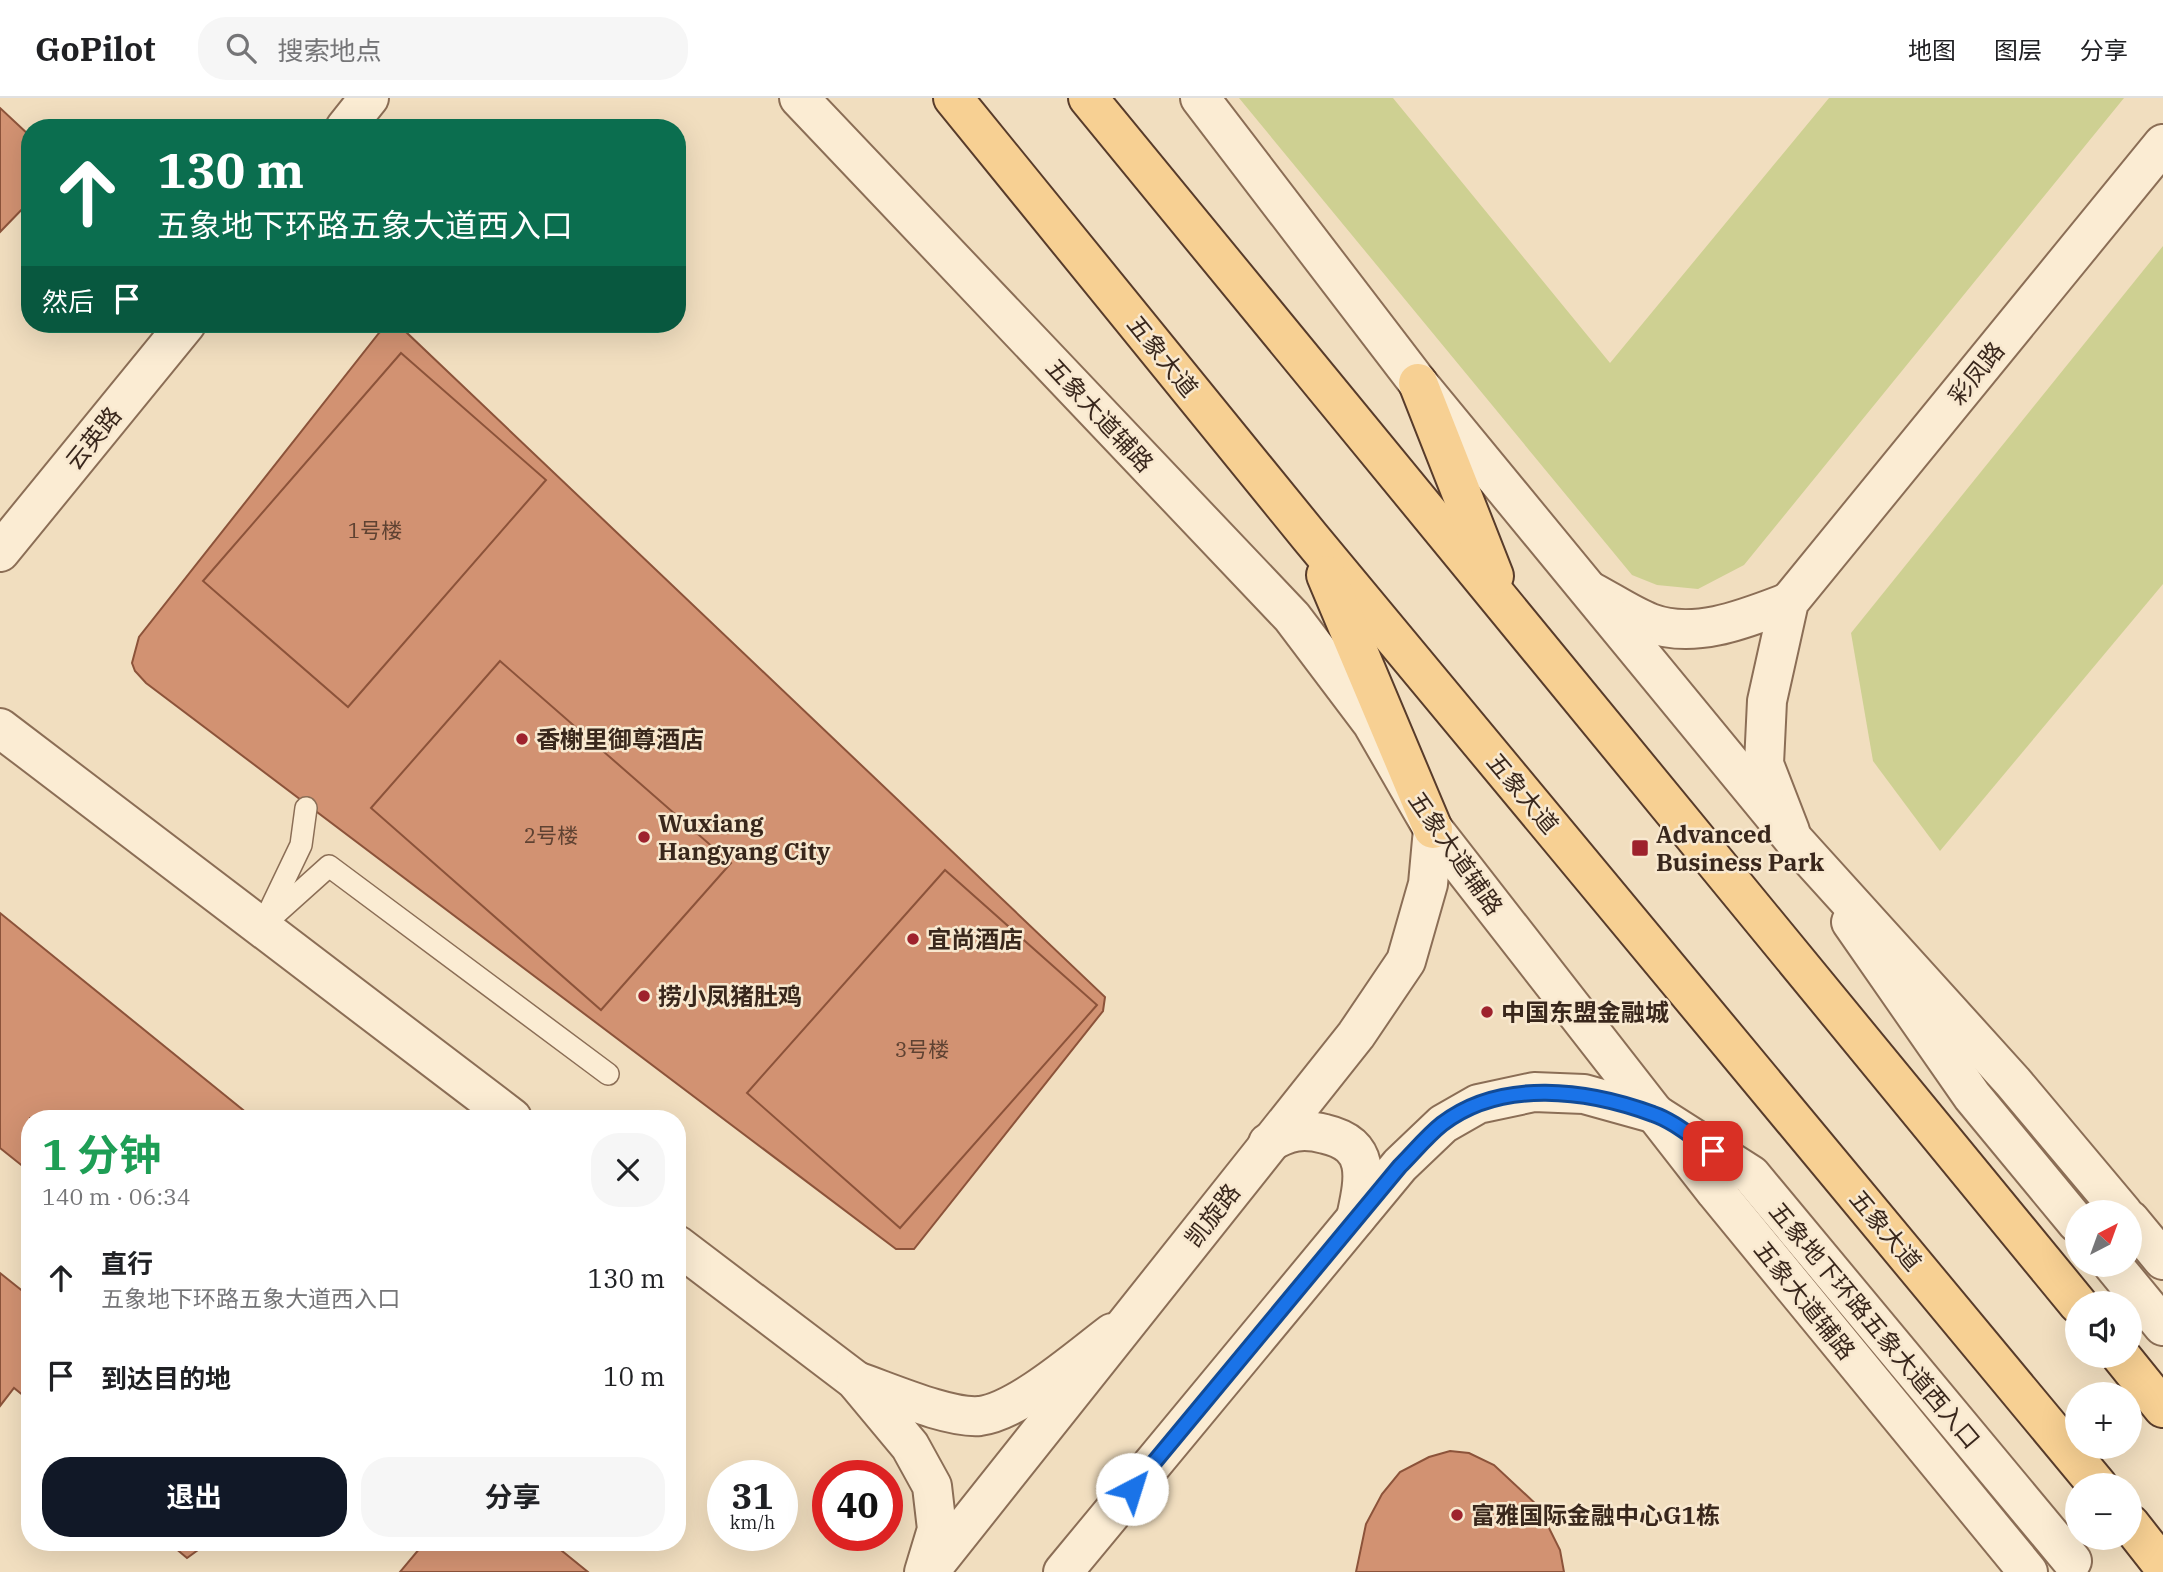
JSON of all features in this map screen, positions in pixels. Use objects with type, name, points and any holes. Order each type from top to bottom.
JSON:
[{"type":"main road","name":"五象大道","points":[[953,98],[1310,537],[2087,1473]]},
{"type":"main road","points":[[1088,98],[2067,1291]]},
{"type":"main road","points":[[1418,383],[1506,607]]},
{"type":"main road","points":[[1310,537],[1433,829]]},
{"type":"main road","points":[[2131,1368],[2163,1408]]},
{"type":"main road","points":[[2142,1539],[2163,1566]]},
{"type":"street","points":[[352,119],[369,98]]},
{"type":"street","name":"五象大道辅路","points":[[799,98],[1292,617],[1372,723],[1433,829],[1656,1114],[2028,1572]]},
{"type":"street","points":[[1200,98],[1418,383],[1793,839],[2013,1082],[2112,1200]]},
{"type":"street","name":"彩凤路","points":[[1793,839],[1764,764],[1767,701],[1789,602],[2163,144]]},
{"type":"street","name":"云英路","points":[[0,552],[179,333]]},
{"type":"street","points":[[1592,592],[1652,623],[1692,629],[1739,620],[1789,602]]},
{"type":"street","points":[[0,728],[501,1110]]},
{"type":"street","name":"凯旋路","points":[[926,1572],[1356,1035],[1406,961],[1428,884],[1433,829]]},
{"type":"street","points":[[1793,839],[1972,1096],[2065,1208]]},
{"type":"street","points":[[1063,1572],[1400,1166],[1443,1124],[1478,1104],[1534,1092],[1584,1094],[1656,1114]]},
{"type":"street","name":"五象地下环路五象大道西入口","points":[[1656,1114],[1751,1175],[2072,1561]]},
{"type":"street","points":[[1268,1143],[1289,1131],[1307,1130],[1349,1142],[1356,1149],[1363,1169],[1363,1184],[1356,1218]]},
{"type":"street","points":[[2142,1234],[2163,1259]]},
{"type":"street","points":[[686,1252],[855,1380],[910,1446],[932,1486],[937,1529],[926,1572]]},
{"type":"street","points":[[2124,1278],[2163,1326]]},
{"type":"street","points":[[855,1380],[940,1410],[980,1416],[1022,1399],[1128,1322]]},
{"type":"lane","points":[[261,927],[301,845],[306,808]]},
{"type":"lane","points":[[261,927],[329,866],[608,1074]]},
{"type":"green space","points":[[1239,98],[1393,98],[1610,363],[1829,98],[2124,98],[1744,565],[1698,589],[1657,585],[1632,575]]},
{"type":"green space","points":[[2163,246],[2163,584],[1940,851],[1873,761],[1851,633]]},
{"type":"building","points":[[0,108],[21,128],[21,210],[0,232]]},
{"type":"building","name":"Wuxiang Hangyang City","points":[[379,333],[407,333],[1105,997],[1103,1011],[914,1249],[896,1249],[146,683],[135,671],[132,663],[139,637]]},
{"type":"building","points":[[401,353],[546,480],[348,707],[203,581]]},
{"type":"building","points":[[500,661],[731,863],[601,1010],[371,808]]},
{"type":"building","points":[[945,870],[1097,1005],[900,1228],[747,1093]]},
{"type":"building","points":[[0,913],[243,1110],[21,1110],[21,1165],[0,1148]]},
{"type":"building","points":[[0,1273],[21,1290],[21,1394],[14,1388],[0,1406]]},
{"type":"building","name":"富雅国际金融中心G1栋","points":[[1450,1451],[1469,1453],[1494,1465],[1538,1506],[1560,1550],[1564,1572],[1356,1572],[1366,1524],[1382,1494],[1400,1472],[1429,1457]]},
{"type":"building","points":[[179,1551],[197,1551],[187,1558]]},
{"type":"building","points":[[418,1551],[562,1551],[588,1572],[400,1572]]},
{"type":"place","name":"香榭里御尊酒店","points":[[522,739]]},
{"type":"place","name":"Wuxiang Hangyang City","points":[[644,837]]},
{"type":"place","name":"Advanced Business Park","points":[[1640,848]]},
{"type":"place","name":"宜尚酒店","points":[[913,939]]},
{"type":"place","name":"捞小凤猪肚鸡","points":[[644,996]]},
{"type":"place","name":"中国东盟金融城","points":[[1487,1012]]},
{"type":"place","name":"富雅国际金融中心G1栋","points":[[1457,1515]]},
{"type":"route","points":[[1132,1489],[1400,1166],[1443,1124],[1478,1104],[1534,1092],[1584,1094],[1656,1114],[1713,1151]]}]
